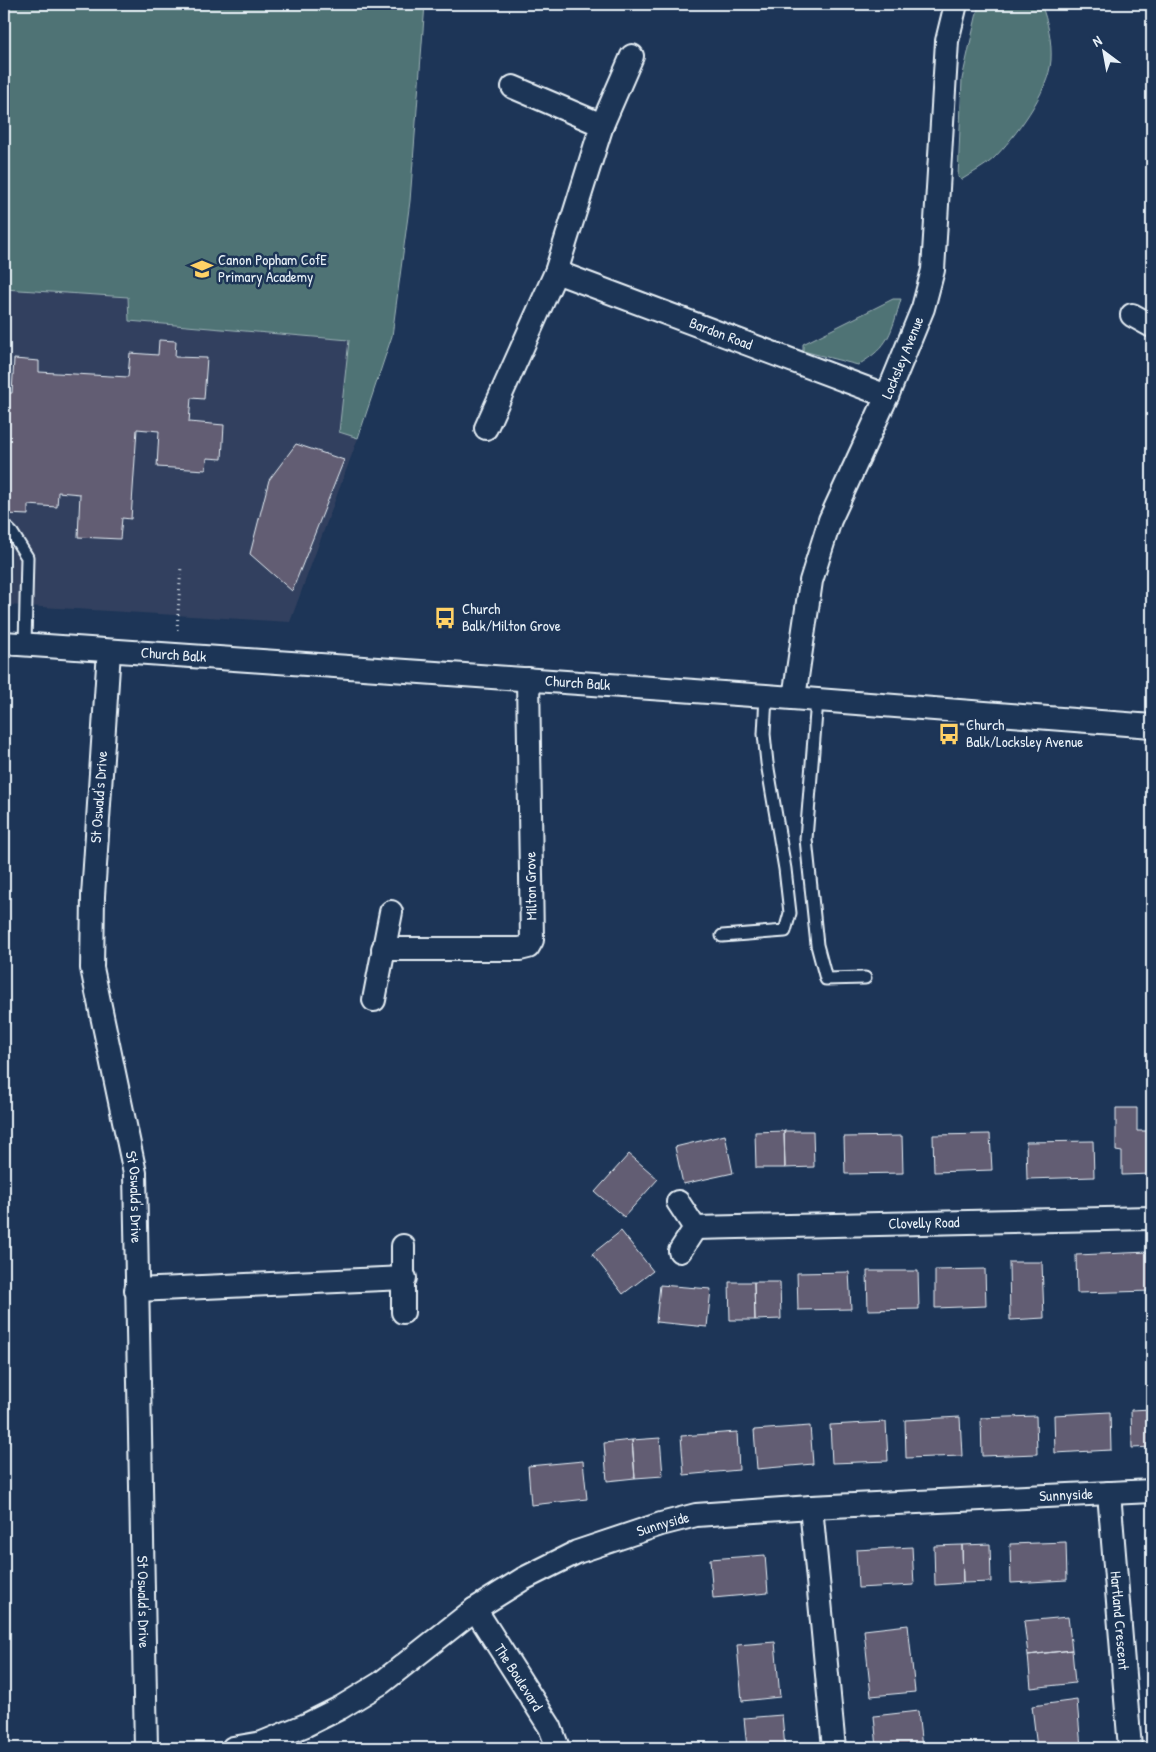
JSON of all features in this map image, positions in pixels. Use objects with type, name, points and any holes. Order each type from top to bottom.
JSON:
[{"type":"street","name":"Locksley Avenue","points":[[794,698],[811,581],[830,520],[887,396],[923,308],[933,270],[947,41],[956,4]]},
{"type":"street","points":[[486,428],[556,272],[602,125],[632,56]]},
{"type":"street","points":[[514,87],[602,125]]},
{"type":"street","name":"Bardon Road","points":[[556,272],[887,396]]},
{"type":"street","points":[[1132,315],[1152,326]]},
{"type":"street","name":"Church Balk","points":[[14,644],[794,698],[1152,726]]},
{"type":"street","name":"St Oswald's Drive","points":[[109,651],[92,896],[92,968],[135,1173],[146,1748]]},
{"type":"street","name":"Milton Grove","points":[[383,949],[520,949],[528,947],[532,940],[528,680]]},
{"type":"street","points":[[374,1000],[391,912]]},
{"type":"street","points":[[678,1202],[695,1228],[680,1251]]},
{"type":"street","name":"Clovelly Road","points":[[695,1228],[1152,1218]]},
{"type":"street","points":[[403,1246],[405,1278],[403,1312]]},
{"type":"street","points":[[136,1290],[405,1278]]},
{"type":"street","name":"Sunnyside","points":[[233,1748],[262,1743],[306,1725],[340,1708],[381,1683],[474,1609],[523,1579],[577,1552],[624,1535],[696,1515],[811,1507],[1152,1491]]},
{"type":"street","name":"Hartland Crescent","points":[[1109,1493],[1130,1748]]},
{"type":"street","points":[[811,1507],[834,1748]]},
{"type":"street","name":"The Boulevard","points":[[474,1609],[550,1727],[558,1748]]},
{"type":"lane","points":[[4,524],[12,533],[26,557],[14,644]]},
{"type":"lane","points":[[722,936],[785,932],[790,913],[784,861],[767,763],[764,734],[766,696]]},
{"type":"lane","points":[[816,700],[806,839],[818,945],[826,979],[865,978]]},
{"type":"path","points":[[176,656],[181,566]]},
{"type":"shaded area","name":"Canon Popham CofE Primary Academy","points":[[4,4],[425,4],[410,201],[392,336],[358,438],[290,622],[9,605],[12,550],[4,541]]},
{"type":"green space","points":[[4,4],[425,4],[410,201],[392,336],[358,438],[339,432],[349,340],[129,321],[128,297],[4,289]]},
{"type":"green space","points":[[979,4],[1041,4],[1049,32],[1051,60],[1049,73],[1038,100],[1011,139],[993,159],[961,180],[958,177],[962,79]]},
{"type":"green space","points":[[893,299],[901,299],[888,338],[877,351],[858,365],[803,351],[803,344]]},
{"type":"building","points":[[159,340],[176,341],[175,357],[207,358],[204,399],[191,398],[189,422],[224,425],[222,459],[207,458],[206,470],[157,467],[159,431],[137,429],[131,519],[122,518],[120,539],[78,537],[80,494],[58,492],[57,507],[28,505],[28,515],[7,514],[4,512],[4,448],[8,448],[8,445],[4,445],[4,393],[12,393],[14,359],[39,361],[39,372],[128,377],[130,353],[158,355]]},
{"type":"building","points":[[296,444],[344,460],[292,591],[250,554],[269,480]]},
{"type":"building","points":[[1116,1108],[1137,1108],[1137,1131],[1152,1131],[1152,1174],[1122,1175],[1122,1152],[1116,1151]]},
{"type":"building","points":[[784,1131],[785,1168],[756,1168],[755,1132]]},
{"type":"building","points":[[784,1131],[813,1131],[814,1167],[785,1168]]},
{"type":"building","points":[[990,1134],[992,1170],[934,1172],[933,1135]]},
{"type":"building","points":[[725,1135],[733,1173],[683,1184],[675,1147]]},
{"type":"building","points":[[902,1136],[903,1173],[845,1174],[844,1137]]},
{"type":"building","points":[[1093,1141],[1094,1177],[1027,1179],[1026,1142]]},
{"type":"building","points":[[629,1154],[658,1179],[624,1217],[595,1192]]},
{"type":"building","points":[[621,1231],[653,1271],[623,1294],[592,1254]]},
{"type":"building","points":[[1149,1252],[1151,1291],[1077,1293],[1076,1255]]},
{"type":"building","points":[[1009,1262],[1042,1262],[1044,1318],[1010,1320]]},
{"type":"building","points":[[985,1269],[986,1306],[935,1308],[935,1270]]},
{"type":"building","points":[[867,1271],[918,1271],[919,1309],[868,1310]]},
{"type":"building","points":[[849,1272],[851,1309],[798,1310],[797,1273]]},
{"type":"building","points":[[729,1282],[754,1282],[755,1320],[730,1320]]},
{"type":"building","points":[[754,1282],[780,1282],[781,1319],[755,1320]]},
{"type":"building","points":[[660,1285],[711,1289],[707,1327],[656,1322]]},
{"type":"building","points":[[1152,1409],[1152,1447],[1132,1448],[1131,1410]]},
{"type":"building","points":[[1110,1412],[1111,1450],[1055,1453],[1054,1415]]},
{"type":"building","points":[[1036,1416],[1037,1454],[982,1456],[981,1418]]},
{"type":"building","points":[[960,1417],[962,1456],[906,1458],[905,1420]]},
{"type":"building","points":[[886,1422],[888,1461],[832,1463],[830,1425]]},
{"type":"building","points":[[810,1426],[813,1464],[757,1469],[754,1430]]},
{"type":"building","points":[[737,1432],[739,1470],[684,1475],[681,1436]]},
{"type":"building","points":[[660,1438],[663,1476],[635,1478],[632,1440]]},
{"type":"building","points":[[632,1440],[635,1478],[607,1481],[604,1443]]},
{"type":"building","points":[[583,1461],[587,1499],[531,1505],[528,1466]]},
{"type":"building","points":[[1066,1542],[1067,1580],[1011,1583],[1010,1544]]},
{"type":"building","points":[[990,1544],[991,1582],[963,1583],[962,1545]]},
{"type":"building","points":[[962,1545],[963,1583],[935,1585],[934,1546]]},
{"type":"building","points":[[912,1547],[914,1585],[858,1588],[856,1550]]},
{"type":"building","points":[[765,1555],[768,1593],[713,1598],[710,1559]]},
{"type":"building","points":[[1068,1617],[1072,1650],[1028,1655],[1024,1621]]},
{"type":"building","points":[[908,1625],[915,1692],[871,1696],[864,1630]]},
{"type":"building","points":[[775,1642],[780,1697],[742,1701],[737,1645]]},
{"type":"building","points":[[1072,1650],[1075,1683],[1031,1688],[1028,1655]]},
{"type":"building","points":[[1077,1700],[1081,1748],[1037,1748],[1032,1706]]},
{"type":"building","points":[[918,1711],[922,1748],[877,1748],[874,1716]]},
{"type":"building","points":[[782,1715],[785,1748],[747,1748],[744,1718]]},
{"type":"place","name":"Canon Popham CofE Primary Academy","points":[[202,269]]},
{"type":"place","name":"Church Balk/Milton Grove","points":[[445,618]]},
{"type":"place","name":"Church Balk/Locksley Avenue","points":[[949,734]]}]
